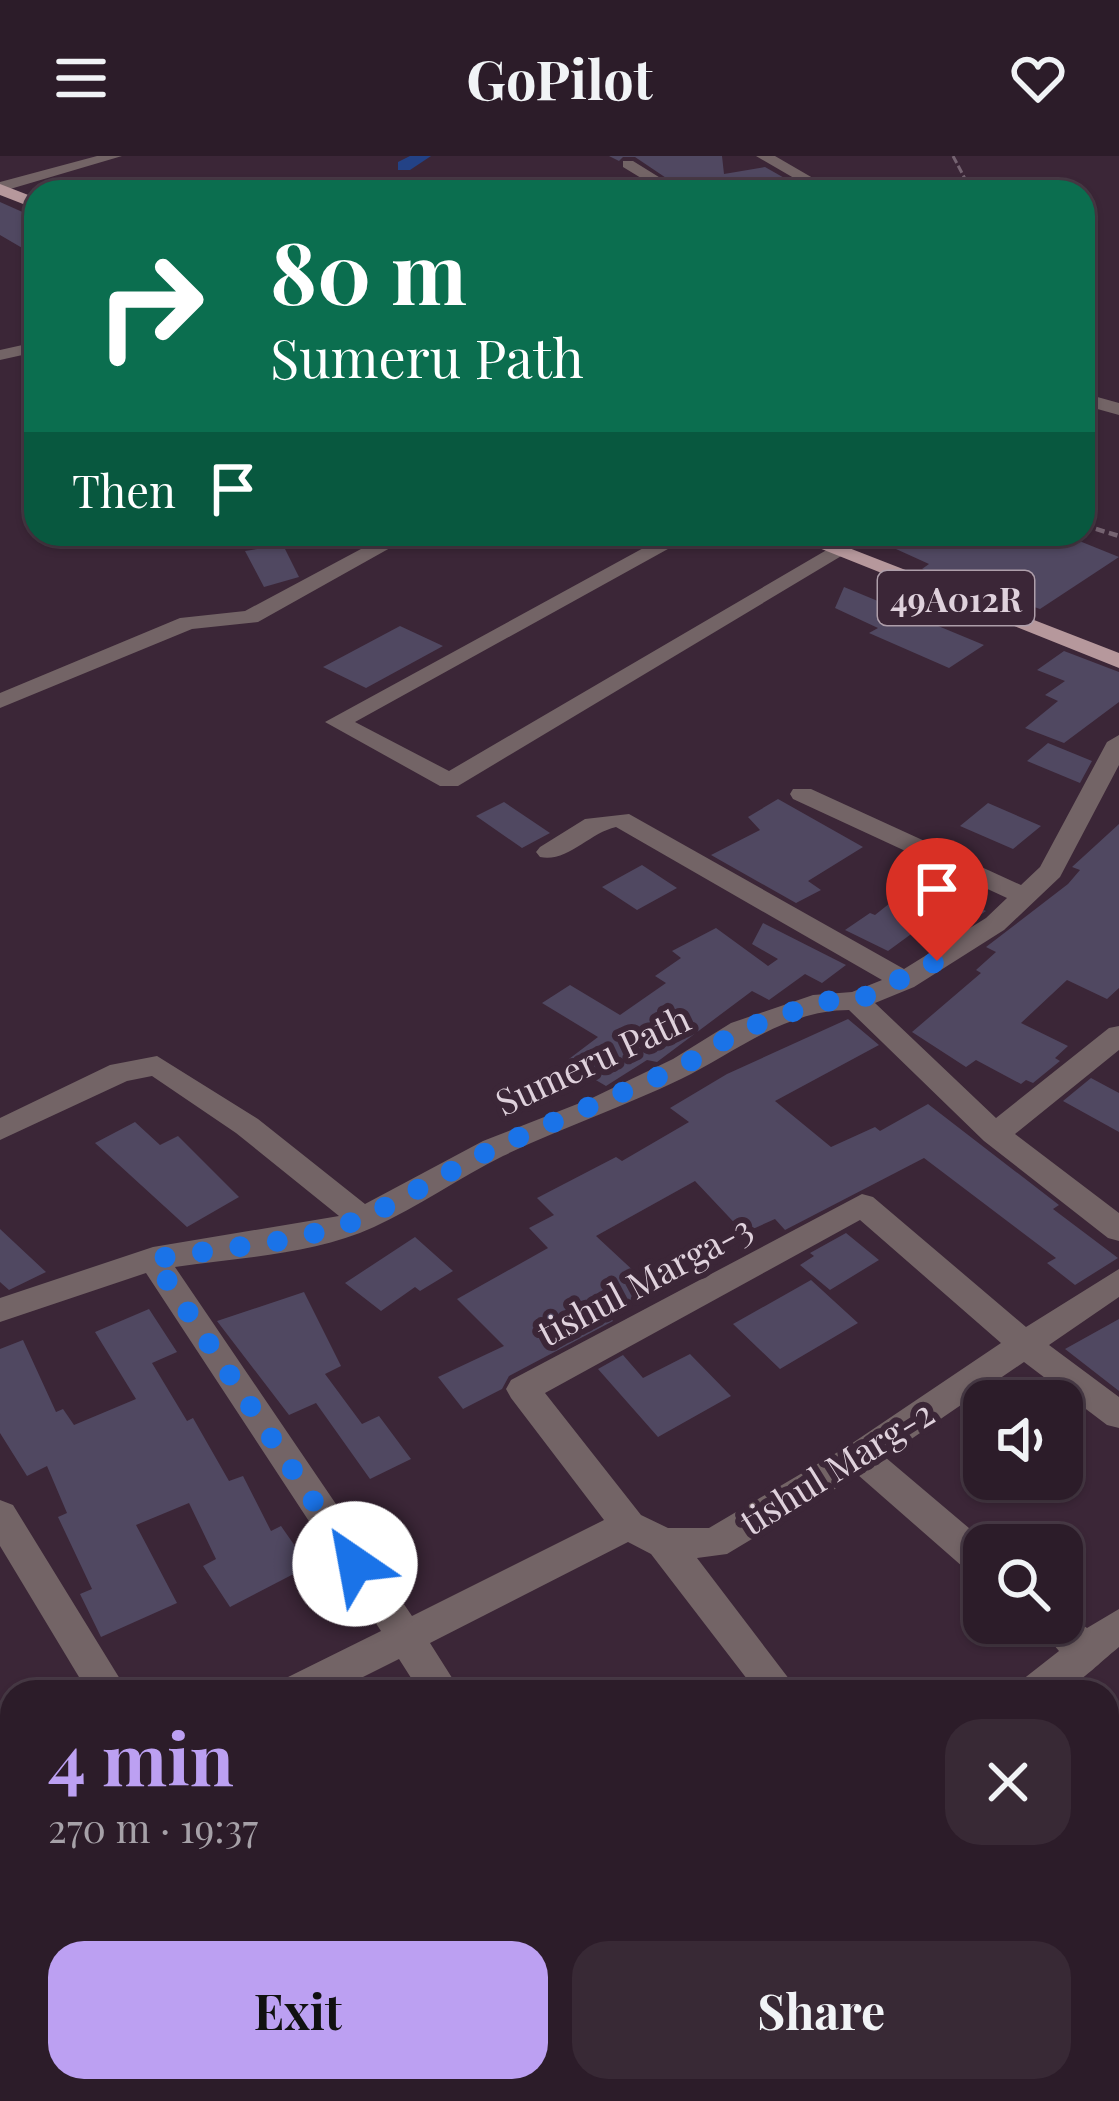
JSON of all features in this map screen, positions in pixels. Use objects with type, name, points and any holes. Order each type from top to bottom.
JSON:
[{"type":"main road","name":"49A012R","points":[[823,546],[1119,661]]},
{"type":"street","points":[[28,180],[114,156]]},
{"type":"street","points":[[764,156],[807,180]]},
{"type":"street","points":[[628,164],[655,180]]},
{"type":"street","points":[[0,701],[188,623],[250,617],[383,546]]},
{"type":"street","points":[[663,546],[338,722],[449,781],[837,552]]},
{"type":"street","name":"Sumeru Path","points":[[0,1310],[153,1259],[310,1236],[363,1219],[494,1148],[683,1066],[741,1030],[823,1001],[856,1001],[904,981],[995,924],[1051,871],[1119,742]]},
{"type":"street","points":[[802,794],[1021,895]]},
{"type":"street","points":[[549,852],[594,824],[620,820],[904,981]]},
{"type":"street","points":[[856,1001],[995,1134],[1119,1229]]},
{"type":"street","points":[[995,1134],[1119,1035]]},
{"type":"street","points":[[0,1130],[120,1072],[157,1066],[247,1126],[363,1219]]},
{"type":"street","name":"tishul Marga-3","points":[[664,1543],[628,1525],[523,1389],[862,1205],[1024,1344]]},
{"type":"street","points":[[153,1259],[433,1680]]},
{"type":"street","name":"tishul Marg-2","points":[[664,1543],[714,1543],[860,1456],[1119,1281]]},
{"type":"street","points":[[1024,1344],[1119,1415]]},
{"type":"street","points":[[860,1456],[963,1545]]},
{"type":"street","points":[[0,1515],[102,1680]]},
{"type":"street","points":[[321,1680],[628,1525]]},
{"type":"street","points":[[664,1543],[771,1680]]},
{"type":"street","points":[[1052,1680],[1119,1625]]},
{"type":"street","points":[[1079,1644],[1089,1652]]},
{"type":"building","points":[[609,156],[722,156],[724,174],[765,167],[788,180],[669,180],[635,157],[619,161]]},
{"type":"building","points":[[0,202],[24,213],[24,249],[0,235]]},
{"type":"building","points":[[284,546],[299,577],[264,587],[245,551]]},
{"type":"building","points":[[889,546],[1092,546],[1119,557],[1040,609],[922,569],[929,564]]},
{"type":"building","points":[[844,587],[984,645],[949,668],[869,633],[878,628],[835,608]]},
{"type":"building","points":[[400,626],[443,646],[366,688],[323,667]]},
{"type":"building","points":[[1064,651],[1119,672],[1119,702],[1064,743],[1025,728],[1058,701],[1045,695],[1065,681],[1037,670]]},
{"type":"building","points":[[1048,743],[1092,761],[1080,783],[1027,761]]},
{"type":"building","points":[[778,799],[863,847],[808,881],[821,890],[796,903],[711,855],[760,830],[748,817]]},
{"type":"building","points":[[504,802],[550,833],[522,848],[476,816]]},
{"type":"building","points":[[988,803],[1041,826],[1013,849],[960,826]]},
{"type":"building","points":[[1119,824],[1119,988],[1107,999],[1067,980],[1021,1023],[1068,1046],[1055,1058],[1060,1061],[1033,1083],[1021,1084],[976,1060],[966,1067],[912,1032],[981,973],[976,970],[996,952],[986,947],[1068,884],[1080,870],[1072,867]]},
{"type":"building","points":[[642,865],[677,888],[637,910],[602,887]]},
{"type":"building","points":[[919,880],[986,911],[955,932],[945,927],[933,937],[918,929],[888,951],[845,930],[870,913],[875,915]]},
{"type":"building","points":[[763,923],[846,965],[822,983],[805,974],[769,1000],[752,991],[657,1062],[647,1060],[606,1086],[565,1062],[598,1037],[542,1003],[570,985],[620,1015],[666,983],[655,976],[681,958],[672,951],[716,928],[768,966],[778,959],[752,944]]},
{"type":"building","points":[[848,1019],[879,1045],[775,1101],[831,1147],[875,1127],[880,1131],[928,1104],[1059,1205],[1053,1209],[1118,1258],[1075,1285],[1047,1263],[1056,1258],[924,1158],[785,1230],[775,1219],[744,1233],[695,1181],[596,1236],[652,1288],[608,1314],[613,1321],[509,1376],[502,1389],[463,1409],[438,1377],[504,1346],[457,1299],[548,1248],[529,1228],[554,1215],[537,1198],[616,1157],[622,1161],[689,1122],[670,1108],[727,1074]]},
{"type":"building","points":[[1091,1078],[1119,1093],[1119,1132],[1063,1101]]},
{"type":"building","points":[[135,1122],[160,1145],[178,1136],[239,1197],[187,1227],[95,1143]]},
{"type":"building","points":[[0,1229],[46,1272],[9,1290],[0,1282]]},
{"type":"building","points":[[846,1233],[879,1260],[830,1290],[800,1265],[814,1256],[810,1253]]},
{"type":"building","points":[[415,1237],[453,1271],[420,1291],[415,1287],[381,1311],[345,1283]]},
{"type":"building","points":[[811,1280],[858,1323],[780,1369],[733,1324]]},
{"type":"building","points":[[304,1292],[341,1366],[325,1374],[362,1424],[379,1416],[411,1459],[370,1479],[316,1403],[289,1415],[217,1321]]},
{"type":"building","points":[[149,1309],[177,1352],[152,1363],[187,1421],[193,1418],[229,1481],[243,1476],[271,1531],[281,1526],[309,1566],[230,1607],[203,1566],[216,1559],[189,1503],[136,1525],[177,1603],[101,1637],[80,1594],[92,1589],[58,1517],[67,1513],[47,1466],[27,1476],[0,1433],[0,1349],[23,1340],[56,1412],[63,1409],[74,1425],[136,1399],[95,1332]]},
{"type":"building","points":[[1119,1319],[1119,1391],[1065,1349]]},
{"type":"building","points":[[690,1354],[731,1396],[658,1437],[598,1369],[623,1355],[643,1378]]},
{"type":"waterway","points":[[404,166],[423,156]]},
{"type":"route","points":[[355,1564],[153,1259],[294,1239],[363,1219],[494,1148],[600,1106],[683,1066],[741,1030],[823,1001],[856,1001],[937,961]]}]
